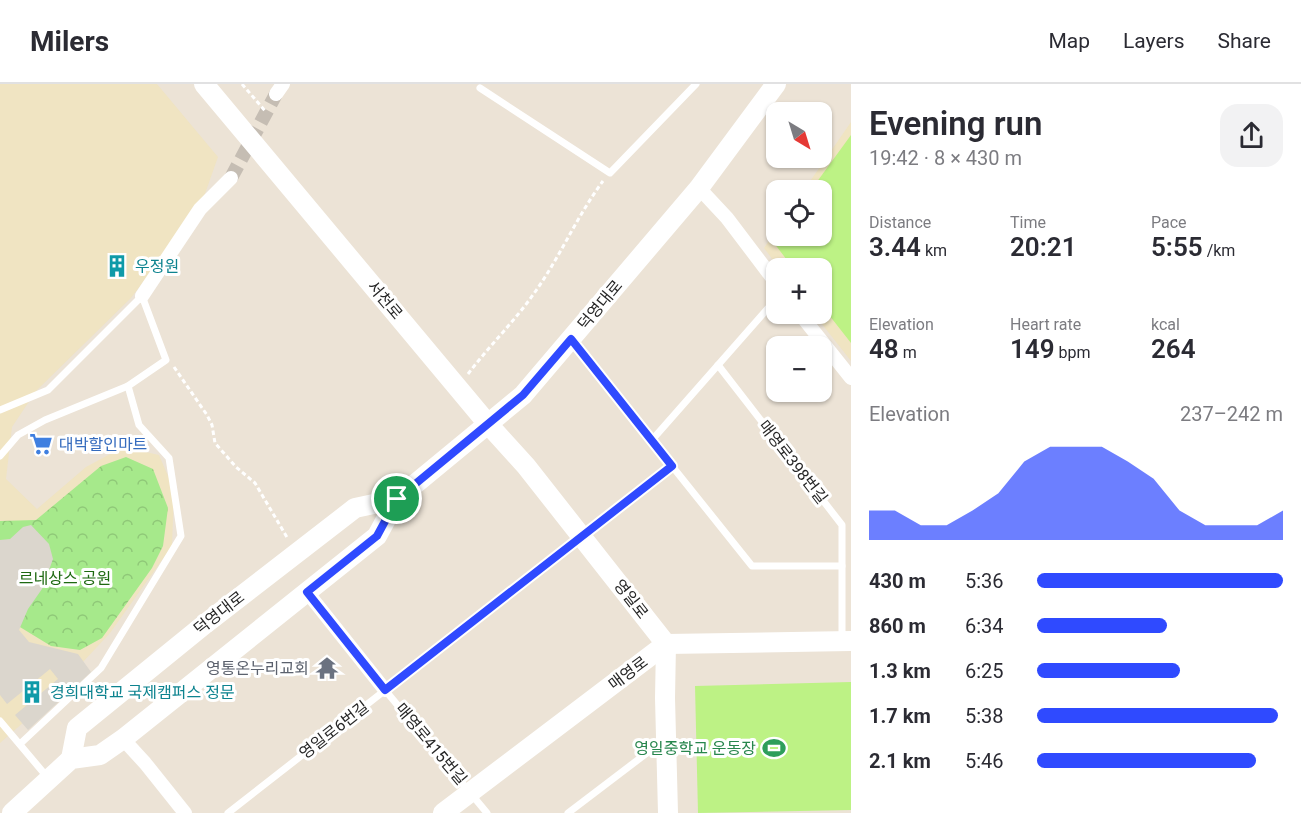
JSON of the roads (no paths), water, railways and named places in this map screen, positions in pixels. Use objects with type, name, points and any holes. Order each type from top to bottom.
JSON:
[{"type":"main road","name":"덕영대로","points":[[397,499],[355,508],[205,624],[77,728],[71,759],[99,755],[123,739],[377,536],[397,499],[523,395],[699,188],[776,84]]},
{"type":"main road","name":"서천로","points":[[208,89],[488,424]]},
{"type":"main road","name":"영일로","points":[[488,424],[526,466],[666,644]]},
{"type":"main road","points":[[668,813],[666,644],[846,641]]},
{"type":"main road","name":"매영로","points":[[443,813],[666,644]]},
{"type":"main road","points":[[12,813],[71,759]]},
{"type":"street","points":[[142,296],[200,209],[231,178]]},
{"type":"street","points":[[699,188],[727,218],[766,269]]},
{"type":"street","points":[[808,324],[851,378]]},
{"type":"street","name":"매영로415번길","points":[[307,592],[385,690]]},
{"type":"street","points":[[123,739],[145,762],[184,813]]},
{"type":"lane","points":[[480,88],[609,173],[696,84]]},
{"type":"lane","points":[[0,410],[48,390],[142,296],[166,360],[128,386],[45,420],[18,435],[0,456]]},
{"type":"lane","points":[[652,440],[766,310]]},
{"type":"lane","points":[[571,339],[752,566],[842,566]]},
{"type":"lane","name":"매영로398번길","points":[[718,365],[842,525],[846,641]]},
{"type":"lane","points":[[20,744],[101,668],[181,536],[169,458],[139,425],[128,386]]},
{"type":"lane","name":"영일로6번길","points":[[228,813],[672,466]]},
{"type":"lane","name":"매영로415번길","points":[[385,690],[487,813]]},
{"type":"lane","points":[[0,721],[48,778]]},
{"type":"lane","points":[[568,813],[667,737]]},
{"type":"tunnel","points":[[231,178],[276,94]]},
{"type":"place","name":"우정원","points":[[117,266]]},
{"type":"place","name":"대박할인마트","points":[[41,444]]},
{"type":"place","name":"영통온누리교회","points":[[327,668]]},
{"type":"place","name":"경희대학교 국제캠퍼스 정문","points":[[32,692]]},
{"type":"place","name":"영일중학교 운동장","points":[[774,748]]},
{"type":"park label","name":"르네상스 공원","points":[[65,578]]}]
